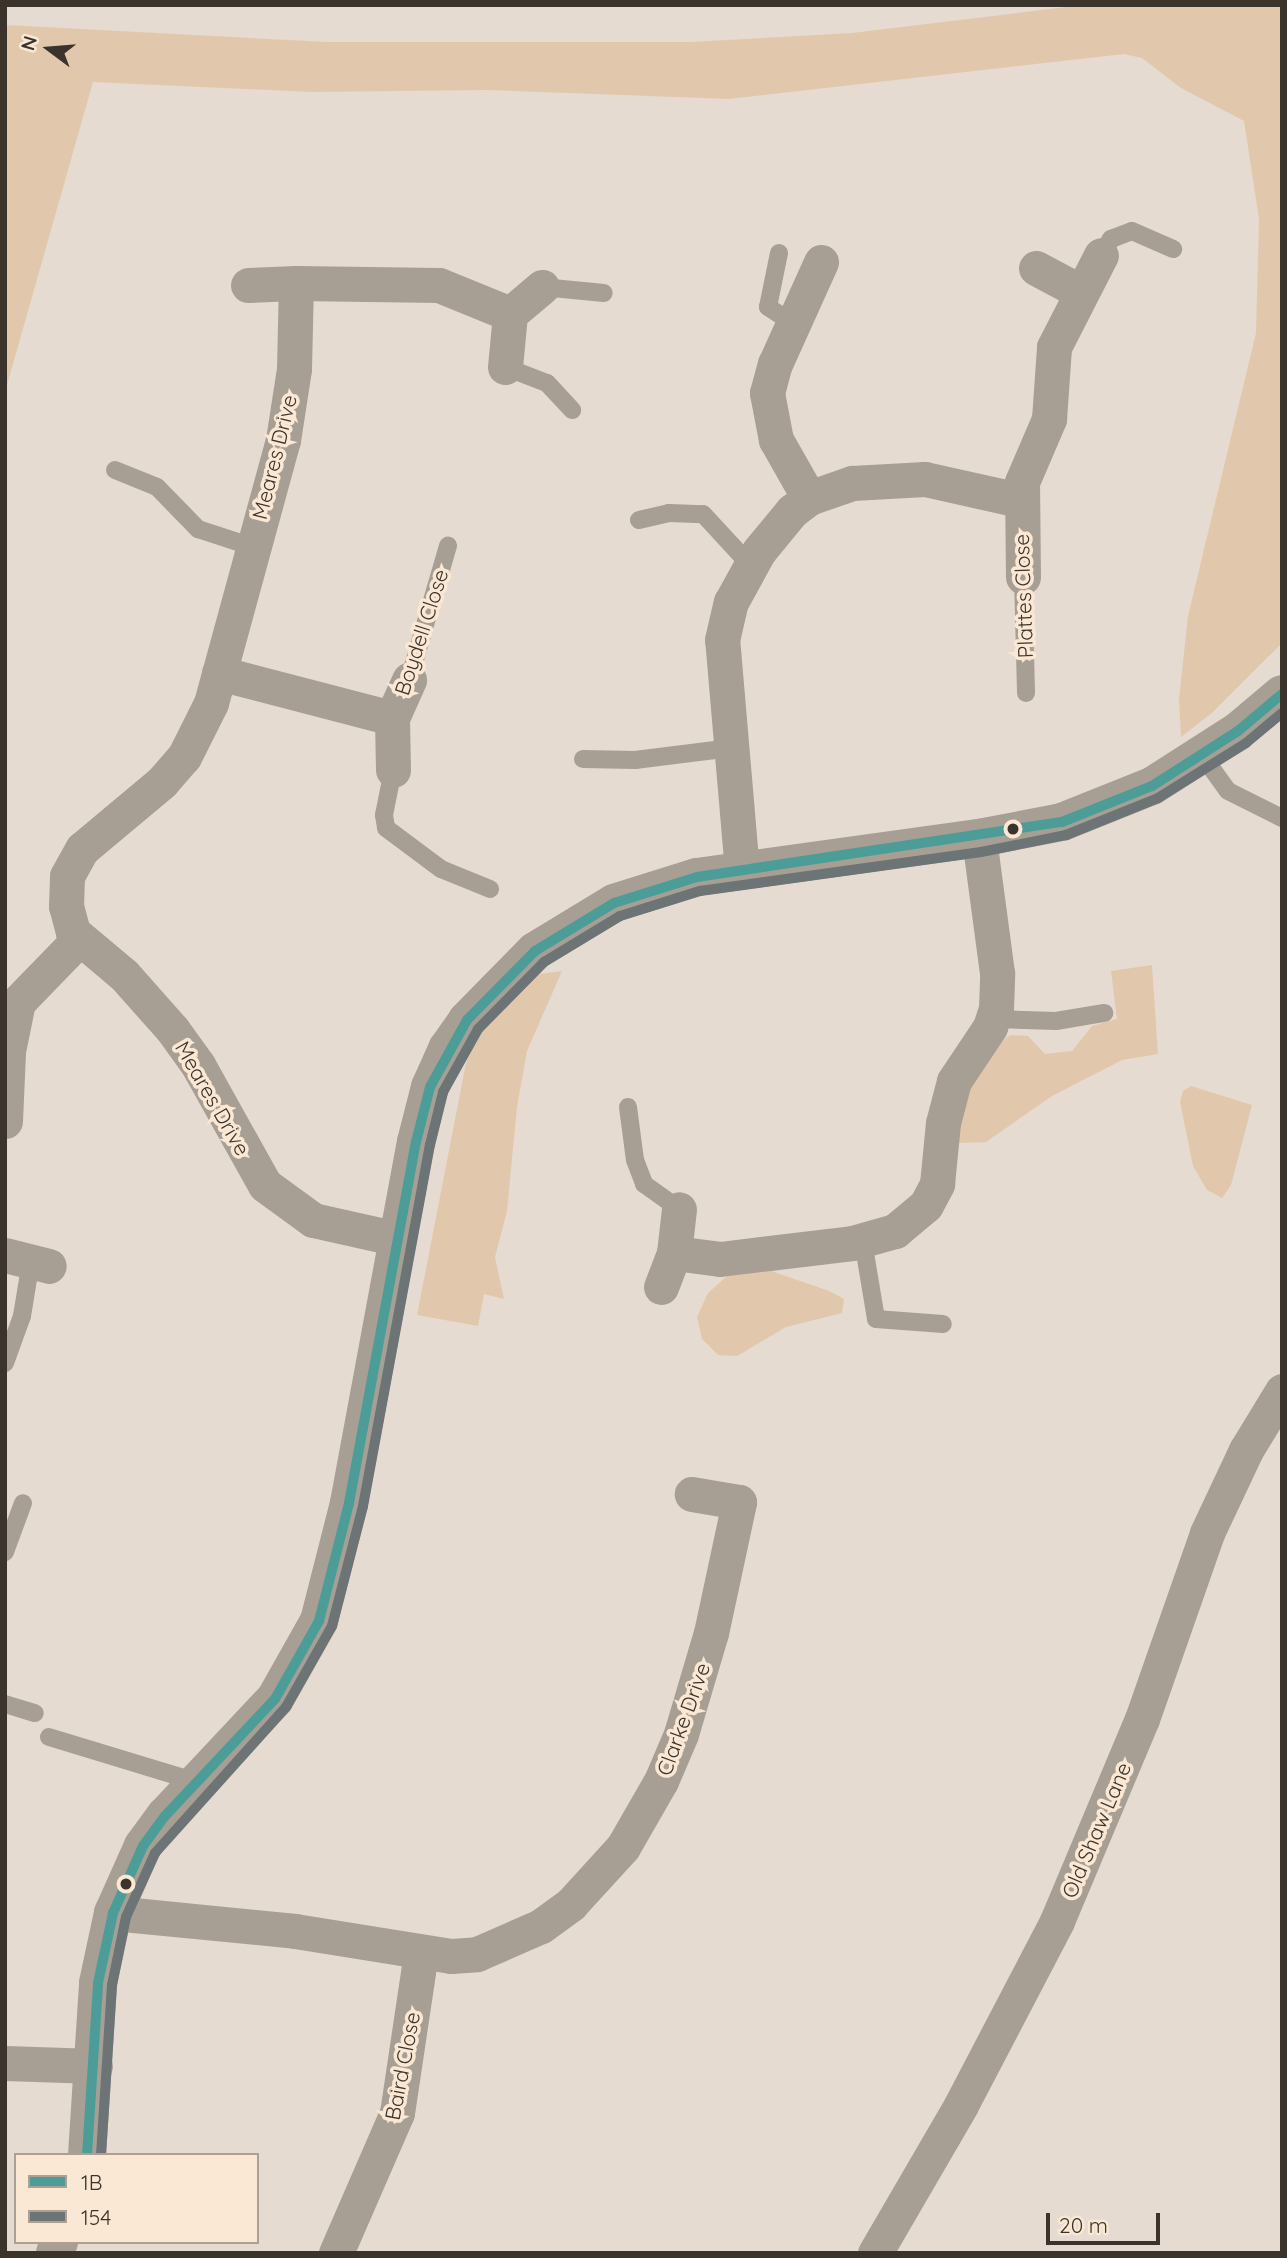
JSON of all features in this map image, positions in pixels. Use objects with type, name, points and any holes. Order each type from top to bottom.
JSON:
[{"type":"street","name":"Plattes Close","points":[[1023,577],[1019,500],[1027,467],[1049,419],[1054,347],[1101,255]]},
{"type":"street","points":[[809,498],[776,440],[768,410],[771,378],[821,262]]},
{"type":"street","points":[[1036,268],[1081,292]]},
{"type":"street","name":"Meares Drive","points":[[296,283],[292,392],[283,440],[250,546],[211,703],[184,757],[162,782],[73,859],[67,876],[66,906],[79,939],[124,975],[172,1029],[198,1065],[252,1166],[279,1199],[313,1220],[398,1239]]},
{"type":"street","points":[[248,285],[439,285],[510,314]]},
{"type":"street","points":[[505,367],[510,314],[542,287]]},
{"type":"street","points":[[742,871],[722,640],[731,601],[750,565],[785,519],[809,498],[852,483],[903,478],[949,483],[1019,500]]},
{"type":"street","name":"Boydell Close","points":[[219,673],[392,718]]},
{"type":"street","name":"Boydell Close","points":[[393,770],[392,718],[409,680]]},
{"type":"street","points":[[87,2153],[95,2066],[98,1983],[113,1913],[143,1846],[197,1782],[275,1699],[318,1621],[346,1515],[398,1239],[430,1087],[447,1049],[491,991],[536,951],[614,903],[697,877],[979,838],[1062,822],[1105,806],[1152,786],[1202,755],[1282,694]]},
{"type":"street","points":[[674,1253],[720,1259],[863,1241],[903,1227],[933,1195],[954,1081],[993,1019],[997,974],[979,838]]},
{"type":"street","points":[[5,1121],[8,1051],[18,1002],[79,939]]},
{"type":"street","points":[[661,1287],[674,1253],[678,1209]]},
{"type":"street","name":"Old Shaw Lane","points":[[875,2253],[961,2105],[1057,1920],[1143,1719],[1207,1533],[1246,1450],[1282,1391]]},
{"type":"street","name":"Clarke Drive","points":[[113,1913],[295,1931],[421,1953],[477,1954],[541,1926],[597,1878],[643,1813],[672,1758],[697,1685],[739,1502],[692,1494]]},
{"type":"street","name":"Baird Close","points":[[336,2253],[397,2113],[421,1953]]},
{"type":"street","points":[[5,2063],[95,2066]]},
{"type":"lane","name":"Plattes Close","points":[[1101,255],[1119,233],[1132,231],[1173,249]]},
{"type":"lane","points":[[779,253],[768,307],[793,323]]},
{"type":"lane","points":[[542,287],[604,293]]},
{"type":"lane","points":[[505,367],[547,383],[572,410]]},
{"type":"lane","name":"Meares Drive","points":[[115,470],[157,486],[198,529],[250,546]]},
{"type":"lane","points":[[639,520],[669,513],[703,514],[750,565]]},
{"type":"lane","name":"Boydell Close","points":[[409,680],[448,546]]},
{"type":"lane","name":"Plattes Close","points":[[1023,577],[1026,693]]},
{"type":"lane","points":[[583,759],[646,759],[731,748]]},
{"type":"lane","points":[[1202,755],[1228,791],[1282,818]]},
{"type":"lane","name":"Boydell Close","points":[[393,770],[384,815],[386,828],[441,869],[491,890]]},
{"type":"lane","points":[[993,1019],[1056,1021],[1104,1013]]},
{"type":"lane","points":[[628,1107],[635,1160],[644,1184],[678,1209]]},
{"type":"lane","points":[[863,1241],[876,1319],[943,1324]]},
{"type":"lane","points":[[5,1363],[22,1316],[28,1261]]},
{"type":"lane","points":[[5,1552],[23,1503]]},
{"type":"lane","points":[[5,1704],[35,1713]]},
{"type":"lane","points":[[49,1737],[197,1782]]},
{"type":"shaded area","points":[[1083,5],[1282,5],[1282,643],[1213,712],[1181,737],[1179,699],[1188,616],[1256,333],[1259,219],[1244,121],[1181,88],[1142,58],[1124,54],[729,99],[487,90],[312,92],[93,82],[5,392],[5,25],[327,42],[691,42],[852,33]]},
{"type":"shaded area","points":[[1152,965],[1158,1054],[1122,1060],[1052,1096],[986,1142],[958,1143],[961,1112],[970,1084],[1000,1043],[1010,1035],[1028,1036],[1045,1054],[1072,1051],[1092,1026],[1117,1019],[1111,971]]},
{"type":"shaded area","points":[[562,971],[527,1051],[517,1107],[507,1211],[495,1257],[504,1299],[484,1294],[478,1326],[417,1315],[466,1063],[478,1035],[514,992],[539,974]]},
{"type":"shaded area","points":[[1191,1086],[1252,1105],[1231,1185],[1222,1198],[1207,1190],[1193,1166],[1180,1102],[1183,1091]]},
{"type":"shaded area","points":[[737,1267],[760,1267],[829,1291],[844,1299],[842,1313],[786,1327],[737,1356],[718,1355],[702,1339],[697,1317],[708,1293]]},
{"type":"transit line","name":"1B","points":[[87,2153],[98,1983],[113,1913],[143,1846],[165,1816],[275,1699],[319,1621],[349,1503],[416,1142],[430,1087],[467,1020],[535,951],[614,903],[697,877],[1062,822],[1152,786],[1238,731],[1282,694]]},
{"type":"transit line","name":"154","points":[[101,2153],[112,1985],[126,1917],[155,1853],[286,1707],[332,1626],[363,1506],[430,1145],[443,1092],[478,1029],[544,962],[620,916],[700,891],[981,852],[1066,835],[1158,798],[1246,743],[1282,713]]}]
